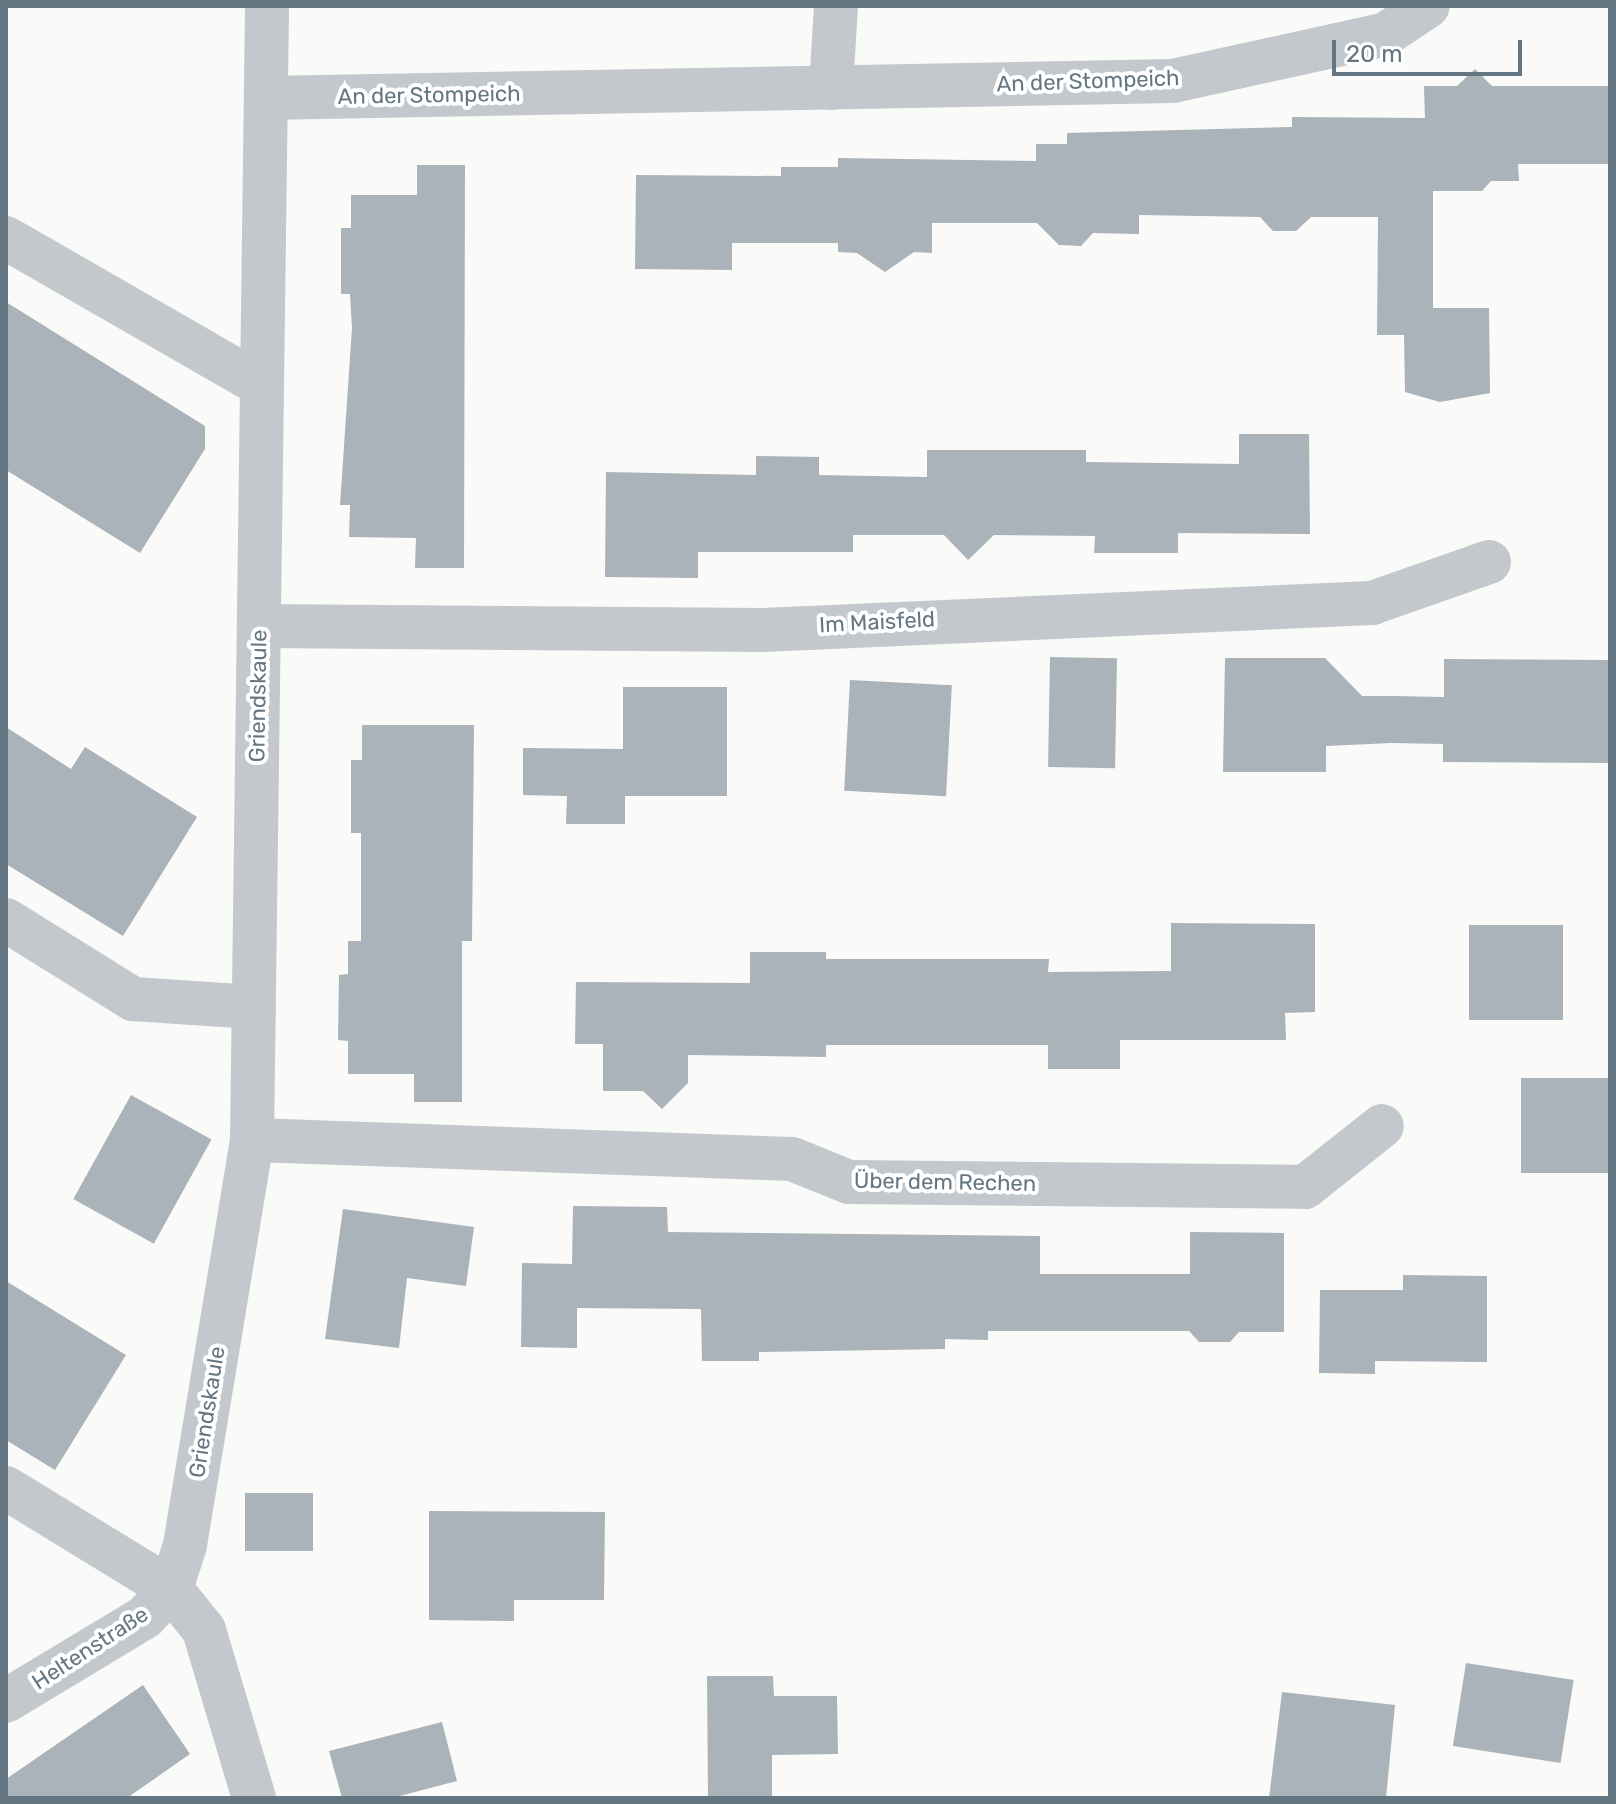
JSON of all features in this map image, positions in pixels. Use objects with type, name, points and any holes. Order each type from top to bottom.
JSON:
[{"type":"street","name":"Griendskaule","points":[[171,1589],[185,1545],[252,1140],[267,6]]},
{"type":"street","points":[[831,88],[836,6]]},
{"type":"street","name":"An der Stompeich","points":[[266,98],[1173,81],[1386,34],[1428,6]]},
{"type":"street","points":[[6,238],[262,385]]},
{"type":"street","name":"Im Maisfeld","points":[[259,626],[763,630],[1372,603],[1489,562]]},
{"type":"street","points":[[6,920],[133,999],[254,1007]]},
{"type":"street","name":"Über dem Rechen","points":[[252,1140],[792,1159],[849,1182],[1305,1187],[1382,1126]]},
{"type":"street","points":[[6,1488],[171,1589],[204,1630],[254,1798]]},
{"type":"street","name":"Heltenstraße","points":[[6,1701],[145,1617],[171,1589]]},
{"type":"building","points":[[1475,69],[1492,86],[1610,86],[1610,164],[1518,164],[1519,181],[1491,181],[1482,191],[1433,191],[1433,308],[1489,308],[1490,393],[1440,402],[1405,392],[1404,335],[1377,335],[1378,217],[1311,217],[1296,231],[1273,231],[1260,217],[1139,215],[1139,234],[1093,233],[1081,246],[1059,245],[1037,223],[932,223],[932,253],[914,252],[885,272],[857,253],[838,252],[838,243],[732,243],[732,270],[635,269],[636,175],[781,176],[781,167],[838,167],[838,158],[1036,161],[1036,144],[1067,144],[1067,133],[1292,127],[1292,117],[1425,118],[1424,86],[1457,86]]},
{"type":"building","points":[[417,165],[465,165],[464,568],[415,568],[416,538],[349,537],[350,505],[340,505],[352,328],[350,294],[341,294],[341,228],[351,228],[351,195],[417,195]]},
{"type":"building","points":[[6,302],[205,426],[205,449],[140,553],[6,470]]},
{"type":"building","points":[[1239,434],[1309,434],[1310,534],[1178,533],[1178,553],[1094,553],[1095,536],[994,535],[968,560],[944,535],[853,535],[853,552],[698,552],[698,578],[605,577],[606,472],[756,475],[756,456],[819,457],[819,475],[927,477],[927,450],[1086,450],[1086,462],[1239,464]]},
{"type":"building","points":[[1050,657],[1117,658],[1115,768],[1048,767]]},
{"type":"building","points":[[1225,658],[1325,658],[1362,696],[1444,697],[1444,659],[1610,660],[1610,763],[1443,762],[1443,744],[1392,743],[1326,746],[1326,772],[1223,772]]},
{"type":"building","points":[[850,680],[952,685],[946,796],[844,791]]},
{"type":"building","points":[[623,687],[727,687],[727,796],[625,796],[625,824],[566,824],[567,796],[523,795],[523,748],[623,749]]},
{"type":"building","points":[[362,725],[474,725],[472,941],[462,941],[462,1102],[414,1102],[414,1074],[348,1074],[348,1041],[338,1040],[339,975],[348,974],[348,941],[361,941],[361,833],[351,833],[351,760],[362,760]]},
{"type":"building","points":[[6,727],[71,769],[85,747],[197,817],[123,936],[6,864]]},
{"type":"building","points":[[1171,923],[1315,924],[1315,1012],[1285,1013],[1286,1040],[1120,1040],[1120,1069],[1048,1069],[1048,1045],[826,1045],[826,1057],[688,1055],[688,1083],[662,1109],[643,1091],[603,1091],[603,1044],[575,1044],[576,982],[750,983],[750,952],[826,952],[826,959],[1049,959],[1048,972],[1171,971]]},
{"type":"building","points":[[1469,925],[1563,925],[1563,1020],[1469,1020]]},
{"type":"building","points":[[1521,1078],[1610,1078],[1610,1173],[1521,1173]]},
{"type":"building","points":[[131,1095],[211,1140],[154,1244],[73,1199]]},
{"type":"building","points":[[573,1206],[667,1207],[668,1232],[1040,1236],[1040,1274],[1190,1274],[1190,1232],[1284,1233],[1284,1332],[1239,1332],[1230,1342],[1199,1342],[1189,1331],[988,1331],[988,1340],[945,1339],[945,1349],[759,1352],[759,1361],[702,1361],[701,1309],[577,1308],[577,1348],[521,1347],[522,1263],[572,1264]]},
{"type":"building","points":[[343,1209],[474,1227],[466,1286],[407,1278],[399,1348],[325,1339]]},
{"type":"building","points":[[1403,1275],[1487,1276],[1487,1362],[1375,1361],[1375,1374],[1319,1373],[1320,1290],[1403,1290]]},
{"type":"building","points":[[6,1281],[126,1355],[55,1470],[6,1440]]},
{"type":"building","points":[[245,1493],[313,1493],[313,1551],[245,1551]]},
{"type":"building","points":[[429,1511],[605,1512],[604,1600],[514,1600],[514,1621],[429,1620]]},
{"type":"building","points":[[1466,1663],[1574,1680],[1561,1763],[1453,1746]]},
{"type":"building","points":[[707,1676],[773,1676],[774,1696],[837,1696],[838,1754],[772,1755],[772,1798],[708,1798]]},
{"type":"building","points":[[143,1685],[190,1754],[127,1798],[6,1798],[6,1779]]},
{"type":"building","points":[[1282,1692],[1395,1705],[1386,1798],[1269,1798]]},
{"type":"building","points":[[442,1722],[457,1781],[392,1798],[342,1798],[329,1751]]}]
